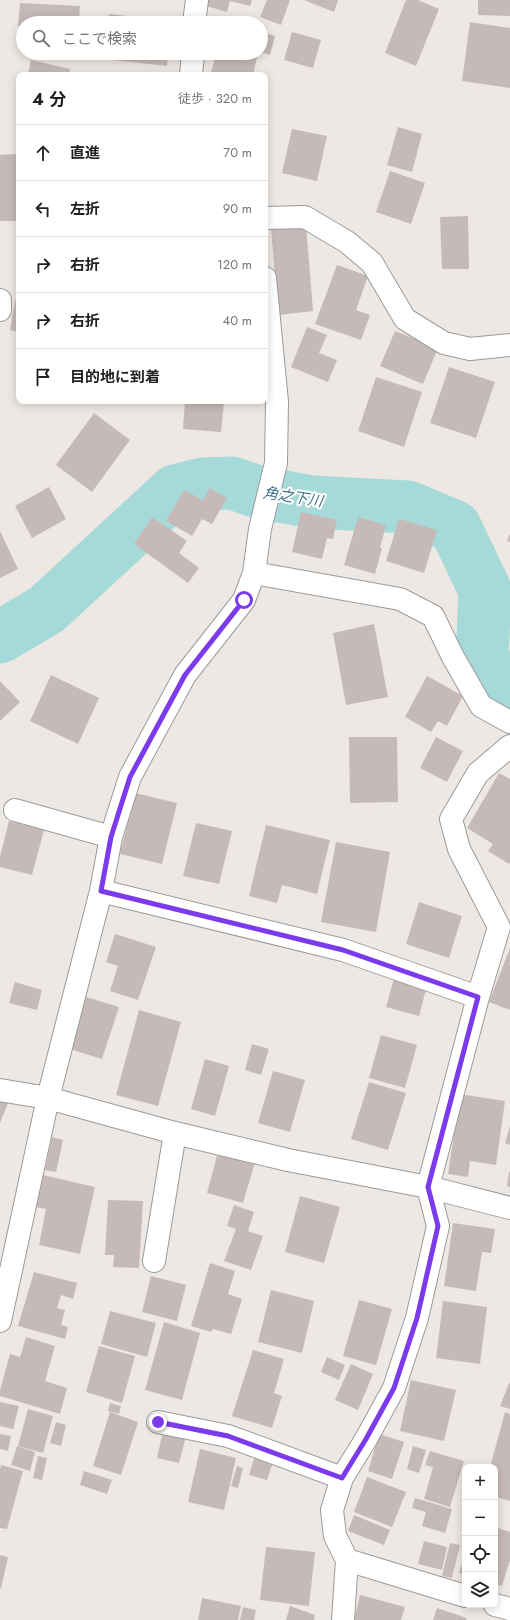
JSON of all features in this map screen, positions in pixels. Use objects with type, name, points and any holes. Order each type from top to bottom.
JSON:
[{"type":"street","points":[[195,16],[197,0]]},
{"type":"street","points":[[191,72],[192,60]]},
{"type":"street","points":[[268,218],[305,217],[347,242],[372,263],[405,319],[444,343],[470,349],[510,345]]},
{"type":"street","points":[[0,300],[0,310]]},
{"type":"street","points":[[0,1322],[7,1255],[101,891],[111,837],[130,777],[185,675],[244,600],[254,573],[260,529],[276,463],[277,402],[268,309]]},
{"type":"street","points":[[254,573],[400,599],[434,616],[453,656],[481,706],[510,722]]},
{"type":"street","points":[[343,1620],[347,1560],[335,1536],[332,1510],[342,1478],[366,1439],[394,1388],[417,1318],[438,1226],[428,1187],[478,997],[499,927],[459,849],[451,818],[478,773],[510,746]]},
{"type":"street","points":[[15,810],[111,837]]},
{"type":"street","points":[[101,891],[343,950],[478,997]]},
{"type":"street","points":[[0,1090],[48,1098],[175,1133],[288,1160],[428,1187],[510,1208]]},
{"type":"street","points":[[154,1261],[175,1133]]},
{"type":"street","points":[[158,1422],[228,1436],[342,1478]]},
{"type":"street","points":[[347,1560],[462,1595]]},
{"type":"street","points":[[498,1606],[510,1609]]},
{"type":"building","points":[[207,0],[252,0],[250,6],[230,1],[227,12],[206,6]]},
{"type":"building","points":[[267,0],[290,0],[281,25],[268,20],[268,16],[260,16]]},
{"type":"building","points":[[304,0],[338,0],[334,12]]},
{"type":"building","points":[[406,0],[418,0],[439,9],[416,66],[385,53]]},
{"type":"building","points":[[478,0],[510,0],[510,16],[478,15]]},
{"type":"building","points":[[20,3],[80,6],[79,16],[19,16]]},
{"type":"building","points":[[109,14],[127,16],[109,16]]},
{"type":"building","points":[[470,22],[510,28],[510,88],[462,81]]},
{"type":"building","points":[[292,32],[321,40],[313,68],[284,60]]},
{"type":"building","points":[[268,34],[275,36],[270,55],[268,54]]},
{"type":"building","points":[[31,60],[70,69],[70,72],[29,72]]},
{"type":"building","points":[[113,60],[167,60],[167,66]]},
{"type":"building","points":[[214,60],[256,60],[254,72],[211,72]]},
{"type":"building","points":[[398,127],[422,134],[412,172],[387,165]]},
{"type":"building","points":[[292,129],[327,136],[317,181],[282,173]]},
{"type":"building","points":[[16,154],[16,221],[0,221],[0,155]]},
{"type":"building","points":[[390,171],[425,183],[411,224],[376,212]]},
{"type":"building","points":[[468,216],[469,269],[442,269],[440,217]]},
{"type":"building","points":[[306,224],[313,311],[278,315],[271,227]]},
{"type":"building","points":[[337,265],[368,276],[356,310],[370,315],[361,340],[315,324]]},
{"type":"building","points":[[15,300],[16,331],[10,330]]},
{"type":"building","points":[[307,327],[327,335],[319,353],[337,360],[328,382],[291,367]]},
{"type":"building","points":[[395,331],[438,348],[423,384],[380,366]]},
{"type":"building","points":[[449,367],[495,382],[476,438],[430,423]]},
{"type":"building","points":[[376,377],[422,392],[404,447],[358,431]]},
{"type":"building","points":[[185,404],[224,404],[221,432],[183,429]]},
{"type":"building","points":[[94,413],[130,440],[92,492],[56,465]]},
{"type":"building","points":[[49,487],[66,519],[32,538],[15,506]]},
{"type":"building","points":[[210,488],[227,498],[212,524],[202,519],[192,536],[166,521],[184,490],[203,500]]},
{"type":"building","points":[[301,512],[337,520],[333,539],[327,538],[322,559],[292,552]]},
{"type":"building","points":[[152,517],[187,541],[179,553],[199,568],[188,583],[134,544]]},
{"type":"building","points":[[358,517],[386,525],[375,574],[344,565]]},
{"type":"building","points":[[399,519],[437,530],[424,573],[386,561]]},
{"type":"building","points":[[0,531],[18,569],[0,578]]},
{"type":"building","points":[[510,533],[510,542],[507,541]]},
{"type":"building","points":[[374,624],[388,697],[346,705],[333,633]]},
{"type":"building","points":[[51,675],[99,698],[78,744],[30,721]]},
{"type":"building","points":[[427,676],[463,696],[447,726],[438,721],[431,732],[405,717]]},
{"type":"building","points":[[0,681],[20,702],[0,721]]},
{"type":"building","points":[[349,737],[397,737],[398,802],[350,803]]},
{"type":"building","points":[[436,737],[463,751],[447,782],[420,768]]},
{"type":"building","points":[[499,773],[510,779],[509,864],[488,851],[493,844],[467,828]]},
{"type":"building","points":[[135,793],[177,803],[162,864],[120,854]]},
{"type":"building","points":[[9,821],[44,830],[32,875],[0,867],[0,857]]},
{"type":"building","points":[[196,823],[232,831],[219,884],[183,876]]},
{"type":"building","points":[[266,825],[330,840],[317,894],[282,885],[277,903],[249,896]]},
{"type":"building","points":[[336,842],[390,852],[376,932],[321,922]]},
{"type":"building","points":[[419,902],[462,916],[449,958],[406,944]]},
{"type":"building","points":[[115,934],[156,947],[138,1000],[110,991],[118,966],[106,962]]},
{"type":"building","points":[[510,948],[510,1010],[489,1002]]},
{"type":"building","points":[[394,978],[427,986],[419,1016],[386,1007]]},
{"type":"building","points":[[15,982],[42,990],[37,1010],[9,1003]]},
{"type":"building","points":[[83,996],[119,1007],[102,1059],[66,1048]]},
{"type":"building","points":[[139,1010],[181,1022],[158,1106],[116,1095]]},
{"type":"building","points":[[381,1035],[417,1045],[405,1088],[369,1078]]},
{"type":"building","points":[[252,1044],[269,1049],[261,1075],[245,1070]]},
{"type":"building","points":[[205,1059],[229,1066],[215,1116],[191,1109]]},
{"type":"building","points":[[273,1071],[305,1080],[290,1132],[258,1123]]},
{"type":"building","points":[[369,1082],[406,1093],[388,1150],[351,1139]]},
{"type":"building","points":[[460,1094],[505,1101],[496,1165],[470,1161],[468,1177],[448,1174]]},
{"type":"building","points":[[0,1100],[8,1103],[0,1123]]},
{"type":"building","points":[[510,1126],[510,1145],[505,1143]]},
{"type":"building","points":[[52,1137],[63,1140],[56,1172],[45,1170]]},
{"type":"building","points":[[219,1148],[256,1159],[243,1203],[207,1193]]},
{"type":"building","points":[[510,1172],[510,1187],[507,1186]]},
{"type":"building","points":[[43,1175],[95,1187],[80,1254],[39,1245],[46,1209],[35,1207]]},
{"type":"building","points":[[300,1196],[340,1207],[324,1263],[285,1252]]},
{"type":"building","points":[[108,1200],[143,1201],[139,1268],[113,1267],[114,1255],[105,1255]]},
{"type":"building","points":[[234,1205],[254,1212],[248,1231],[263,1236],[251,1270],[224,1261],[236,1229],[227,1226]]},
{"type":"building","points":[[453,1223],[495,1229],[491,1253],[482,1252],[476,1291],[444,1286]]},
{"type":"building","points":[[210,1263],[235,1271],[228,1294],[242,1299],[231,1334],[213,1329],[211,1332],[191,1326]]},
{"type":"building","points":[[34,1272],[77,1283],[73,1299],[61,1295],[57,1308],[65,1310],[61,1325],[68,1327],[65,1339],[18,1326]]},
{"type":"building","points":[[151,1276],[186,1285],[177,1321],[142,1312]]},
{"type":"building","points":[[271,1290],[314,1301],[302,1353],[258,1342]]},
{"type":"building","points":[[359,1300],[392,1309],[376,1365],[343,1356]]},
{"type":"building","points":[[443,1301],[487,1307],[480,1364],[436,1358]]},
{"type":"building","points":[[110,1311],[156,1323],[147,1357],[101,1344]]},
{"type":"building","points":[[164,1322],[200,1333],[182,1400],[145,1390]]},
{"type":"building","points":[[26,1337],[55,1346],[45,1381],[67,1388],[60,1414],[0,1396],[0,1390],[10,1354],[20,1357]]},
{"type":"building","points":[[99,1346],[135,1356],[122,1403],[86,1392]]},
{"type":"building","points":[[253,1350],[284,1359],[274,1393],[282,1396],[272,1428],[232,1416]]},
{"type":"building","points":[[327,1357],[345,1365],[339,1380],[321,1372]]},
{"type":"building","points":[[351,1364],[373,1374],[358,1410],[335,1400]]},
{"type":"building","points":[[411,1380],[456,1390],[444,1441],[400,1431]]},
{"type":"building","points":[[510,1381],[510,1409],[500,1406]]},
{"type":"building","points":[[0,1402],[19,1406],[13,1429],[0,1426]]},
{"type":"building","points":[[110,1403],[121,1406],[119,1414],[108,1411]]},
{"type":"building","points":[[28,1409],[53,1416],[43,1453],[18,1446]]},
{"type":"building","points":[[110,1412],[138,1422],[121,1475],[93,1466]]},
{"type":"building","points":[[505,1412],[510,1414],[510,1501],[498,1498],[498,1464],[491,1464]]},
{"type":"building","points":[[56,1422],[66,1425],[61,1446],[50,1443]]},
{"type":"building","points":[[163,1431],[186,1436],[179,1463],[157,1458]]},
{"type":"building","points":[[0,1434],[11,1436],[8,1451],[0,1449]]},
{"type":"building","points":[[379,1434],[404,1442],[392,1479],[368,1471]]},
{"type":"building","points":[[17,1446],[35,1452],[30,1471],[11,1465]]},
{"type":"building","points":[[413,1446],[426,1450],[419,1473],[407,1469]]},
{"type":"building","points":[[200,1449],[236,1458],[224,1510],[188,1502]]},
{"type":"building","points":[[430,1451],[464,1461],[450,1507],[424,1499],[433,1467],[425,1465]]},
{"type":"building","points":[[38,1456],[47,1458],[42,1480],[33,1478]]},
{"type":"building","points":[[255,1456],[273,1462],[267,1480],[249,1475]]},
{"type":"building","points":[[1,1465],[23,1471],[7,1529],[0,1528]]},
{"type":"building","points":[[237,1466],[243,1468],[238,1488],[231,1486]]},
{"type":"building","points":[[84,1471],[112,1480],[107,1494],[80,1485]]},
{"type":"building","points":[[367,1477],[406,1492],[392,1527],[354,1512]]},
{"type":"building","points":[[415,1498],[452,1509],[445,1533],[422,1526],[426,1512],[412,1508]]},
{"type":"building","points":[[354,1515],[390,1530],[384,1545],[348,1531]]},
{"type":"building","points":[[498,1528],[510,1532],[510,1560],[502,1586],[498,1585]]},
{"type":"building","points":[[424,1541],[447,1547],[442,1570],[418,1564]]},
{"type":"building","points":[[450,1543],[460,1545],[452,1578],[442,1576]]},
{"type":"building","points":[[266,1547],[315,1552],[309,1606],[260,1600]]},
{"type":"building","points":[[0,1555],[8,1557],[1,1588],[0,1588]]},
{"type":"building","points":[[462,1564],[462,1574],[459,1573]]},
{"type":"building","points":[[360,1595],[405,1607],[401,1620],[354,1620]]},
{"type":"building","points":[[202,1598],[241,1606],[238,1620],[198,1620]]},
{"type":"building","points":[[290,1606],[315,1615],[314,1620],[286,1620]]},
{"type":"building","points":[[243,1607],[256,1610],[254,1620],[240,1620]]},
{"type":"building","points":[[437,1608],[467,1618],[466,1620],[433,1620]]},
{"type":"waterway","name":"角之下川","points":[[0,637],[46,610],[175,491],[203,484],[232,483],[258,492],[312,502],[408,507],[455,527],[485,590],[482,660],[510,692]]},
{"type":"route","points":[[158,1422],[228,1436],[342,1478],[366,1439],[394,1388],[417,1318],[438,1226],[428,1187],[478,997],[343,950],[101,891],[111,837],[130,777],[185,675],[244,600]]}]
